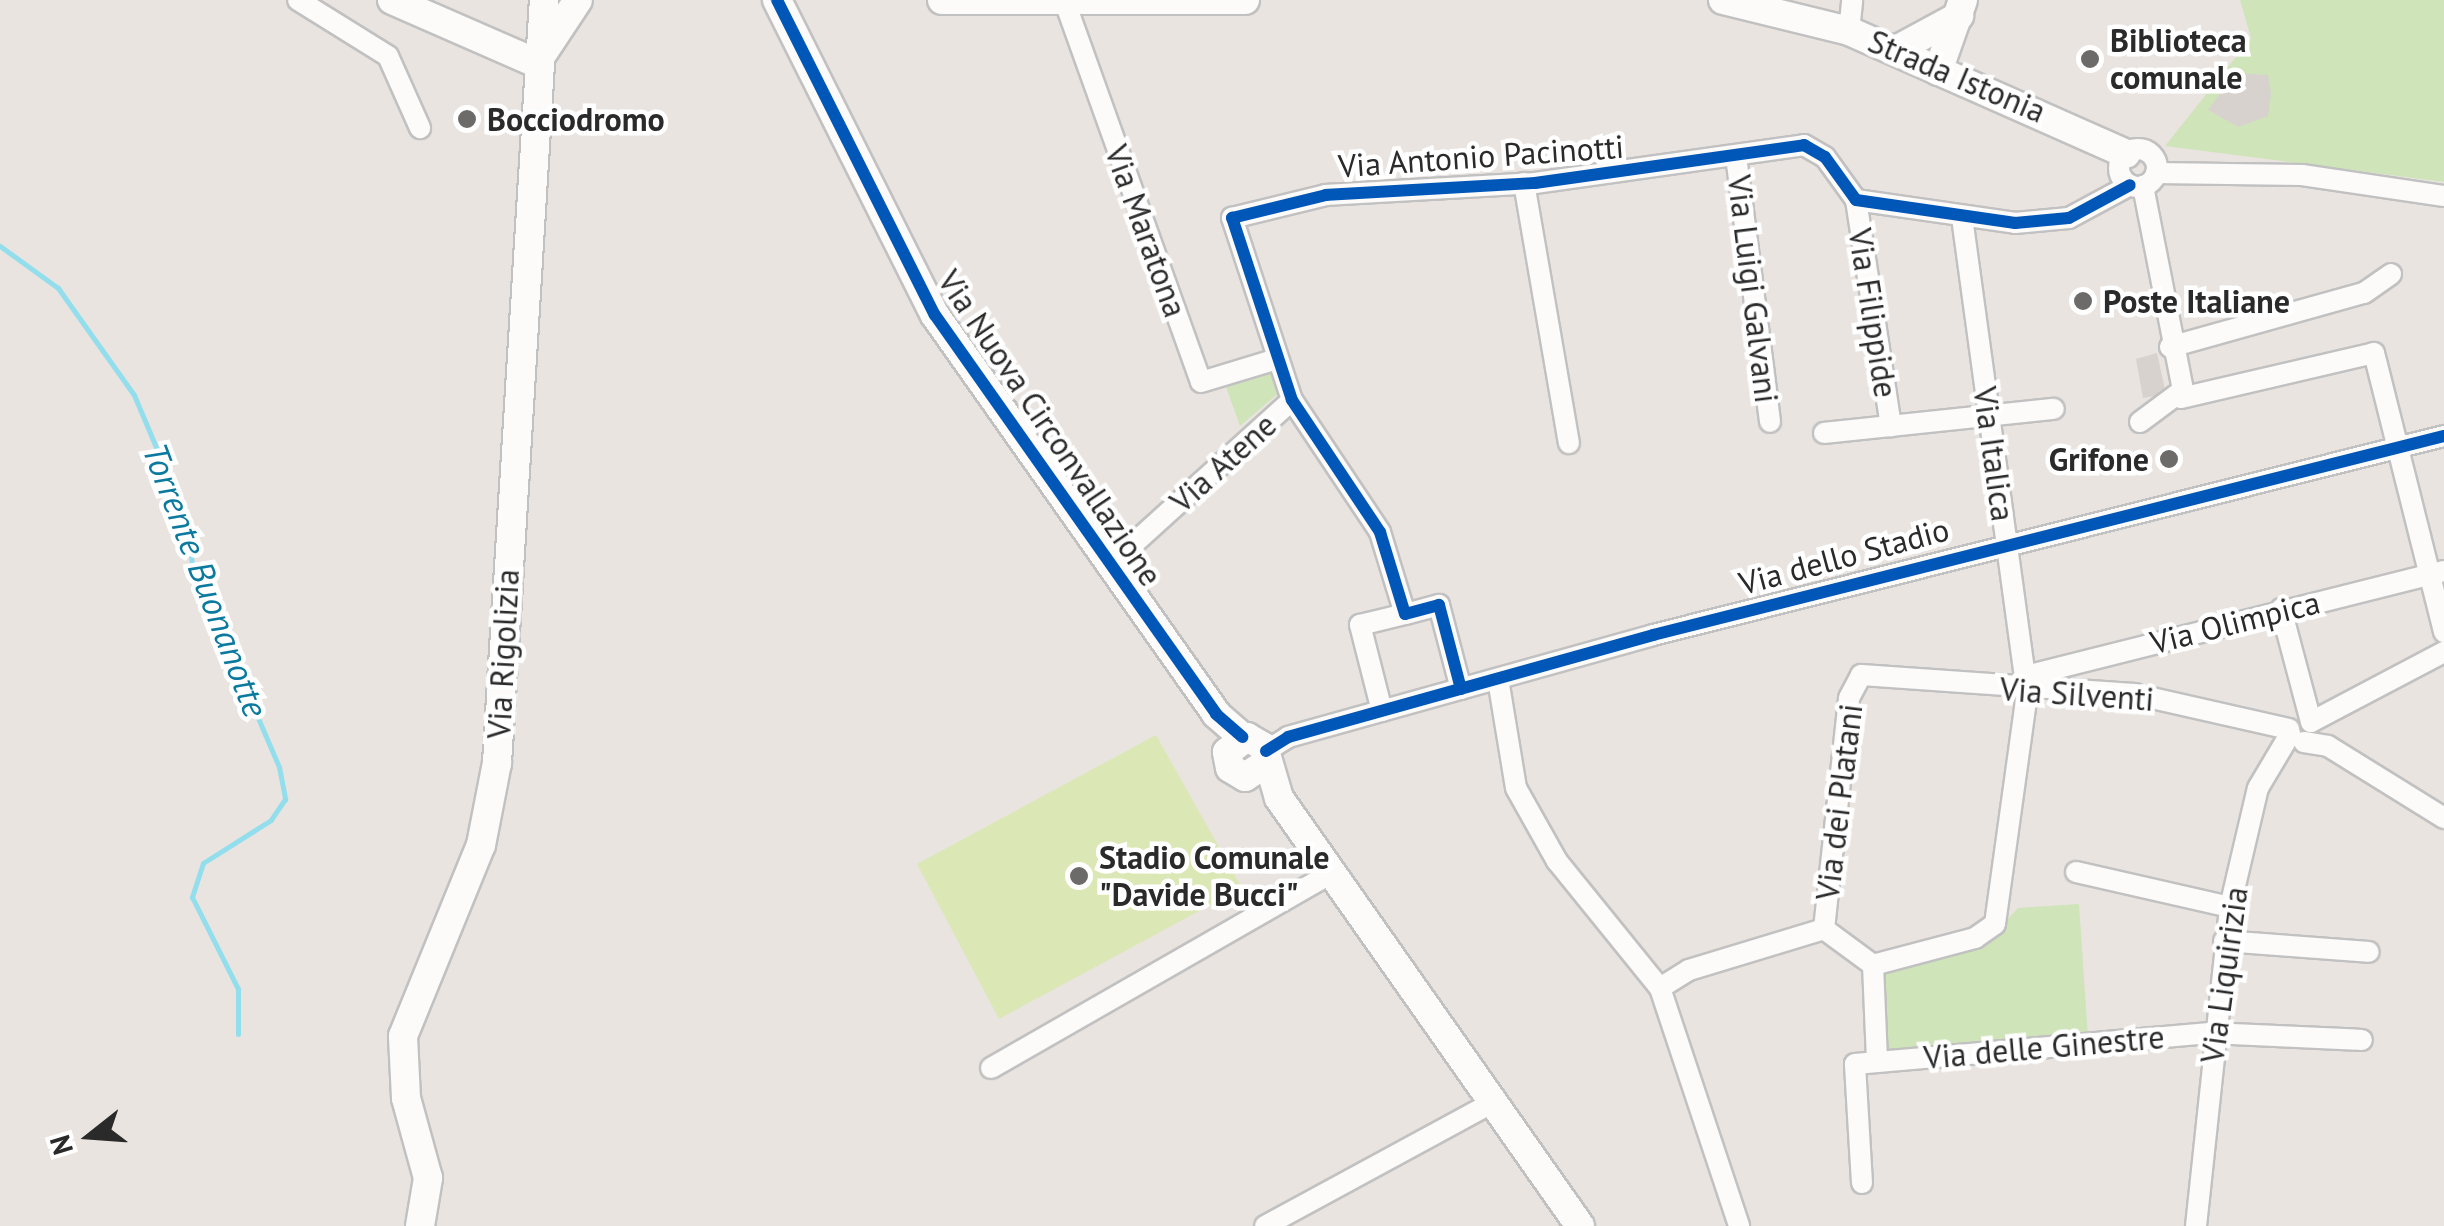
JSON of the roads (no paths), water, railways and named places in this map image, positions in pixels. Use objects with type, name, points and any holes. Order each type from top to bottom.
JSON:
[{"type":"street","points":[[298,0],[388,56],[420,128]]},
{"type":"street","points":[[392,0],[536,63],[578,0]]},
{"type":"street","name":"Via Rigolizia","points":[[420,1226],[428,1178],[406,1098],[404,1036],[481,845],[497,763],[536,63],[544,0]]},
{"type":"street","points":[[942,0],[1066,4],[1245,0]]},
{"type":"street","name":"Strada Istonia","points":[[1722,0],[1849,31],[2126,154]]},
{"type":"street","points":[[1849,31],[1852,0]]},
{"type":"street","name":"Via Nuova Circonvallazione","points":[[781,2],[935,315],[1216,714],[1254,752],[1292,816],[1580,1226]]},
{"type":"street","name":"Via Maratona","points":[[1066,4],[1201,382],[1277,359]]},
{"type":"street","points":[[1896,50],[1961,8]]},
{"type":"street","points":[[1938,71],[1961,8]]},
{"type":"street","name":"Via Antonio Pacinotti","points":[[1277,359],[1232,218],[1326,195],[1524,183],[1816,147],[1856,200]]},
{"type":"street","points":[[2143,182],[2120,174],[2126,154],[2147,152],[2143,182],[2181,398]]},
{"type":"street","name":"Via Luigi Galvani","points":[[1736,156],[1770,422]]},
{"type":"street","points":[[1856,200],[1962,216],[2046,223],[2143,182],[2302,176],[2444,196]]},
{"type":"street","points":[[1524,183],[1569,443]]},
{"type":"street","name":"Via Filippide","points":[[1856,200],[1891,426]]},
{"type":"street","name":"Via Italica","points":[[1873,965],[1995,924],[2027,684],[1962,216]]},
{"type":"street","points":[[2170,347],[2364,293],[2391,274]]},
{"type":"street","points":[[2140,422],[2181,398],[2374,353],[2437,573],[2444,632]]},
{"type":"street","points":[[1277,359],[1292,400],[1380,532],[1404,614]]},
{"type":"street","name":"Via Atene","points":[[1109,566],[1292,400]]},
{"type":"street","points":[[1824,433],[2054,408]]},
{"type":"street","name":"Via dello Stadio","points":[[1254,752],[1498,679],[2006,542],[2444,436]]},
{"type":"street","name":"Via Olimpica","points":[[2027,684],[2282,609],[2437,573]]},
{"type":"street","points":[[1382,712],[1360,626],[1439,605],[1461,690]]},
{"type":"street","points":[[2282,609],[2296,730],[2444,652]]},
{"type":"street","name":"Via Silventi","points":[[1861,675],[2134,694],[2296,730],[2444,818]]},
{"type":"street","name":"Via dei Platani","points":[[1861,675],[1848,698],[1824,929],[1873,965]]},
{"type":"street","points":[[1498,679],[1516,788],[1557,861],[1660,988],[1739,1226]]},
{"type":"street","name":"Via Liquirizia","points":[[2196,1226],[2210,1033],[2230,907],[2258,788],[2276,752],[2296,730]]},
{"type":"street","points":[[2076,872],[2230,907]]},
{"type":"street","points":[[991,1068],[1332,873]]},
{"type":"street","points":[[1660,988],[1690,970],[1824,929]]},
{"type":"street","points":[[2224,940],[2369,952]]},
{"type":"street","name":"Via delle Ginestre","points":[[1873,965],[1877,1062]]},
{"type":"street","name":"Via delle Ginestre","points":[[1862,1184],[1855,1064],[2210,1033],[2362,1040]]},
{"type":"street","points":[[1265,1226],[1493,1102]]},
{"type":"waterway","name":"Torrente Buonanotte","points":[[0,246],[58,288],[134,395],[189,525],[192,564],[279,767],[285,799],[271,820],[203,863],[192,897],[238,989],[238,1034]]},
{"type":"place","name":"Biblioteca comunale","points":[[2090,59]]},
{"type":"place","name":"Bocciodromo","points":[[467,119]]},
{"type":"place","name":"Poste Italiane","points":[[2083,301]]},
{"type":"place","name":"Grifone","points":[[2169,459]]},
{"type":"place","name":"Stadio Comunale \"Davide Bucci\"","points":[[1079,876]]}]
